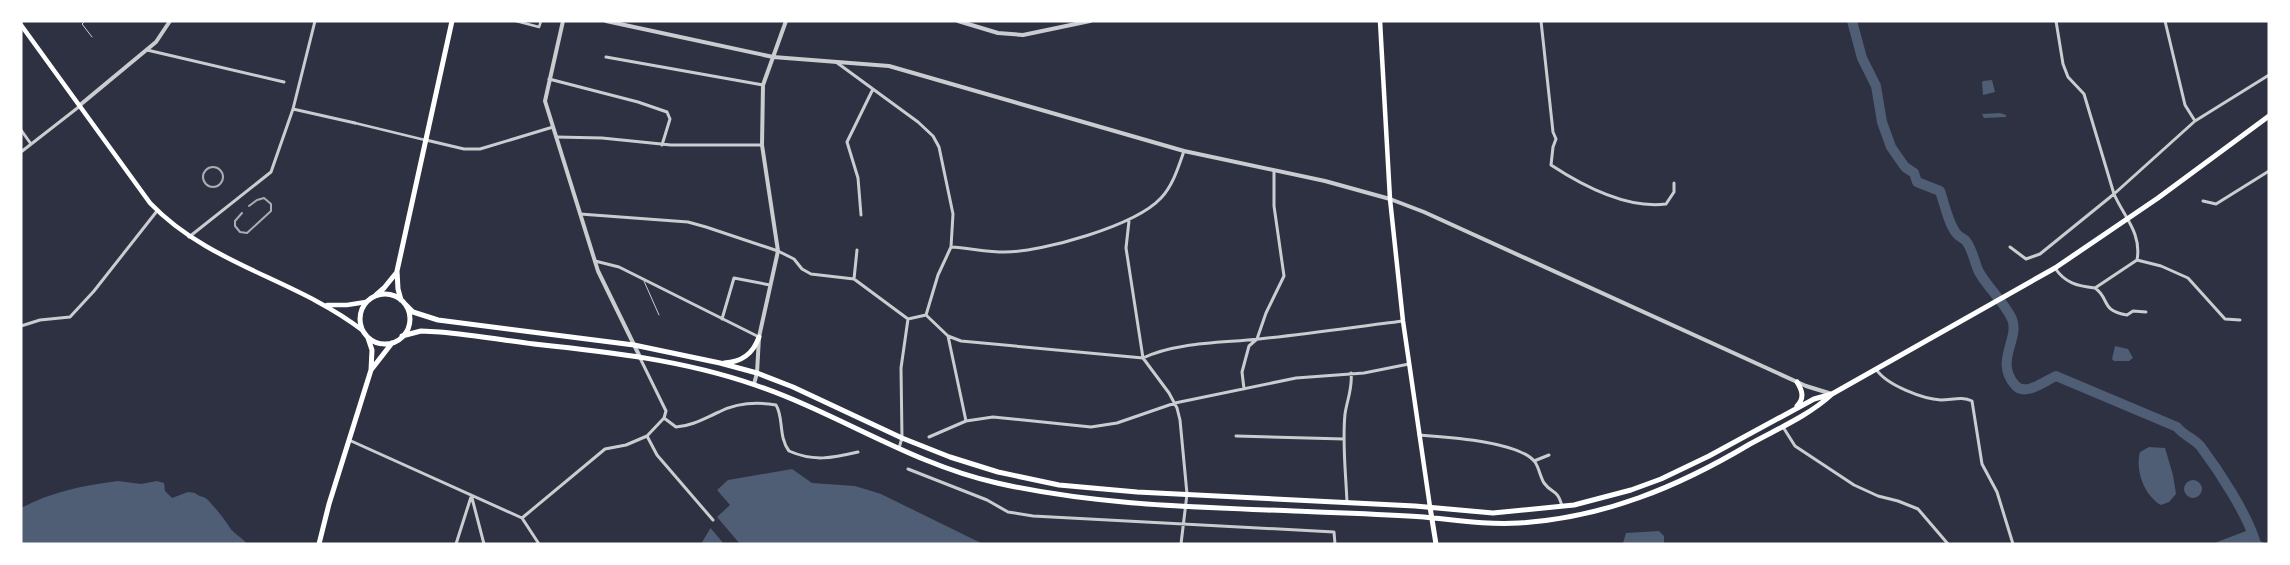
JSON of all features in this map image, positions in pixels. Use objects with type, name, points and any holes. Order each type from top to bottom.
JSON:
[{"type":"main road","points":[[402,336],[410,320],[398,289],[397,271],[452,21]]},
{"type":"main road","points":[[1380,21],[1390,199],[1403,321],[1436,544]]},
{"type":"main road","points":[[21,25],[157,211],[170,224],[189,238],[237,264],[326,305],[362,330],[368,338],[372,350],[371,370],[319,544]]},
{"type":"main road","points":[[371,370],[392,342],[402,336],[421,331],[639,355],[719,373],[754,384],[815,409],[899,450],[944,468],[993,483],[1054,495],[1088,500],[1186,506],[1520,523],[1612,508],[1638,500],[1689,478],[1812,410],[1832,394],[2055,268],[2128,219],[2269,116]]},
{"type":"main road","points":[[326,305],[347,305],[366,302],[384,288],[397,271]]},
{"type":"main road","points":[[375,296],[391,294],[413,312],[438,320],[634,345],[720,363],[757,373],[793,386],[902,438],[950,457],[998,472],[1059,484],[1186,494],[1430,507],[1493,513],[1562,507],[1598,500],[1661,479],[1710,456],[1795,408],[1814,399],[1832,394]]},
{"type":"main road","points":[[362,330],[360,317],[366,302]]},
{"type":"main road","points":[[720,363],[739,361],[747,356],[753,351],[758,337]]},
{"type":"main road","points":[[368,338],[378,343],[392,342]]},
{"type":"main road","points":[[1795,408],[1802,397],[1797,382]]},
{"type":"street","points":[[21,152],[147,50],[156,42],[170,21]]},
{"type":"street","points":[[189,238],[271,172],[293,108],[315,21]]},
{"type":"street","points":[[516,21],[539,27],[541,21]]},
{"type":"street","points":[[522,518],[605,448],[626,445],[648,436],[664,418],[666,411],[594,261],[545,102],[564,21]]},
{"type":"street","points":[[606,21],[773,57],[889,66],[1184,151],[1390,199],[1424,212],[1797,382],[1832,394]]},
{"type":"street","points":[[754,384],[757,373],[758,337],[778,251],[762,144],[763,85],[786,21]]},
{"type":"street","points":[[958,21],[1012,35],[1023,35],[1090,21]]},
{"type":"street","points":[[1541,21],[1553,132],[1556,139],[1553,147],[1552,165],[1610,195],[1644,204],[1666,204],[1674,192],[1674,183]]},
{"type":"street","points":[[2056,21],[2063,64],[2068,76],[2084,94],[2114,194],[2134,226],[2138,242],[2137,260]]},
{"type":"street","points":[[2165,21],[2185,105],[2195,121]]},
{"type":"street","points":[[147,50],[284,82]]},
{"type":"street","points":[[606,57],[763,85]]},
{"type":"street","points":[[836,62],[918,122],[933,136],[939,147],[953,214],[951,247],[938,275],[926,314]]},
{"type":"street","points":[[2010,247],[2026,259],[2040,254],[2114,194],[2195,121],[2269,75]]},
{"type":"street","points":[[549,79],[638,102],[667,112],[670,119],[662,145]]},
{"type":"street","points":[[861,215],[858,178],[847,142],[872,90]]},
{"type":"street","points":[[293,108],[464,149],[480,149],[553,127]]},
{"type":"street","points":[[21,130],[31,144]]},
{"type":"street","points":[[556,136],[602,138],[662,145],[762,144]]},
{"type":"street","points":[[951,247],[1004,252],[1038,249],[1129,220],[1160,199],[1172,183],[1184,151]]},
{"type":"street","points":[[1244,389],[1242,372],[1249,346],[1257,339],[1266,313],[1284,276],[1274,206],[1274,171]]},
{"type":"street","points":[[2203,201],[2216,204],[2269,171]]},
{"type":"street","points":[[21,326],[40,320],[70,317],[157,211]]},
{"type":"street","points":[[580,214],[688,222],[778,251],[794,259],[802,269],[811,274],[854,278],[908,320]]},
{"type":"street","points":[[1129,220],[1126,248],[1143,358],[1174,403],[1180,420],[1186,494],[1181,544]]},
{"type":"street","points":[[854,278],[857,250]]},
{"type":"street","points":[[2095,288],[2137,260],[2161,266],[2188,278],[2224,319],[2240,320]]},
{"type":"street","points":[[594,261],[619,267],[643,278],[758,337]]},
{"type":"street","points":[[2055,268],[2060,276],[2071,284],[2095,288],[2100,291],[2105,304],[2113,312],[2127,315],[2133,311],[2146,312]]},
{"type":"street","points":[[722,319],[734,278],[770,284]]},
{"type":"street","points":[[908,320],[926,314]]},
{"type":"street","points":[[926,314],[948,336],[960,341],[1143,358],[1155,352],[1222,341],[1257,339],[1403,321]]},
{"type":"street","points":[[899,450],[902,438],[901,368],[908,320]]},
{"type":"street","points":[[948,336],[966,421]]},
{"type":"street","points":[[929,437],[966,421],[994,417],[1091,427],[1117,423],[1174,403],[1296,378],[1351,372],[1364,373],[1409,364]]},
{"type":"street","points":[[1876,369],[1880,376],[1898,388],[1939,400],[1966,398],[1972,401],[1982,464],[1997,492],[2014,544]]},
{"type":"street","points":[[1347,503],[1344,439],[1345,414],[1352,382],[1351,372]]},
{"type":"street","points":[[664,418],[676,427],[686,426],[733,407],[760,402],[776,405],[780,410],[780,426],[789,451],[803,457],[818,459],[858,452]]},
{"type":"street","points":[[1783,426],[1795,446],[1854,485],[1878,496],[1898,501],[1918,510],[1948,544]]},
{"type":"street","points":[[1419,435],[1501,445],[1522,453],[1534,461],[1544,483],[1559,494],[1562,507]]},
{"type":"street","points":[[648,436],[660,459],[713,520]]},
{"type":"street","points":[[1236,436],[1344,439]]},
{"type":"street","points":[[349,440],[405,464],[471,497],[522,518],[539,544]]},
{"type":"street","points":[[1534,461],[1549,455]]},
{"type":"street","points":[[908,469],[987,500],[1008,512],[1033,516],[1334,532],[1335,544]]},
{"type":"street","points":[[456,544],[471,497]]},
{"type":"street","points":[[471,497],[484,544]]},
{"type":"lane","points":[[85,21],[82,24],[92,37]]},
{"type":"lane","points":[[643,278],[659,315]]},
{"type":"water","points":[[1992,80],[1995,92],[1983,95],[1983,81]]},
{"type":"water","points":[[2000,113],[2006,115],[2006,117],[1984,118],[1982,114]]},
{"type":"water","points":[[2115,346],[2128,349],[2133,358],[2129,361],[2114,361],[2112,359]]},
{"type":"water","points":[[2149,447],[2165,448],[2173,475],[2176,494],[2169,502],[2161,505],[2150,495],[2142,482],[2140,474],[2140,452]]},
{"type":"water","points":[[792,469],[812,483],[855,486],[881,494],[983,544],[701,544],[717,517],[730,505],[717,490],[728,480]]},
{"type":"water","points":[[2189,480],[2197,480],[2202,485],[2200,496],[2189,498],[2184,493],[2184,485]]},
{"type":"water","points":[[118,481],[141,484],[157,481],[164,483],[165,491],[172,498],[188,492],[195,493],[208,500],[232,530],[247,544],[21,544],[21,508],[32,502],[68,490]]},
{"type":"water","points":[[1659,531],[1664,536],[1664,544],[1623,543],[1626,533]]},
{"type":"water","points":[[2246,531],[2265,544],[2212,544]]},
{"type":"pier","points":[[717,517],[740,544],[724,544],[708,525]]},
{"type":"waterway","points":[[1852,21],[1862,58],[1876,86],[1882,122],[1891,147],[1905,167],[1914,173],[1917,182],[1940,191],[1954,230],[1966,241],[1979,272],[2012,319],[2014,327],[2007,367],[2009,376],[2015,385],[2019,388],[2029,389],[2056,376],[2177,427],[2199,444],[2216,468],[2247,520],[2256,544]]},
{"type":"railway","points":[[213,167],[220,170],[223,177],[220,184],[213,187],[206,184],[203,177],[206,170],[213,167]]},
{"type":"railway","points":[[242,213],[235,221],[235,226],[240,232],[247,233],[271,211],[271,204],[264,198],[257,200],[249,206]]}]
